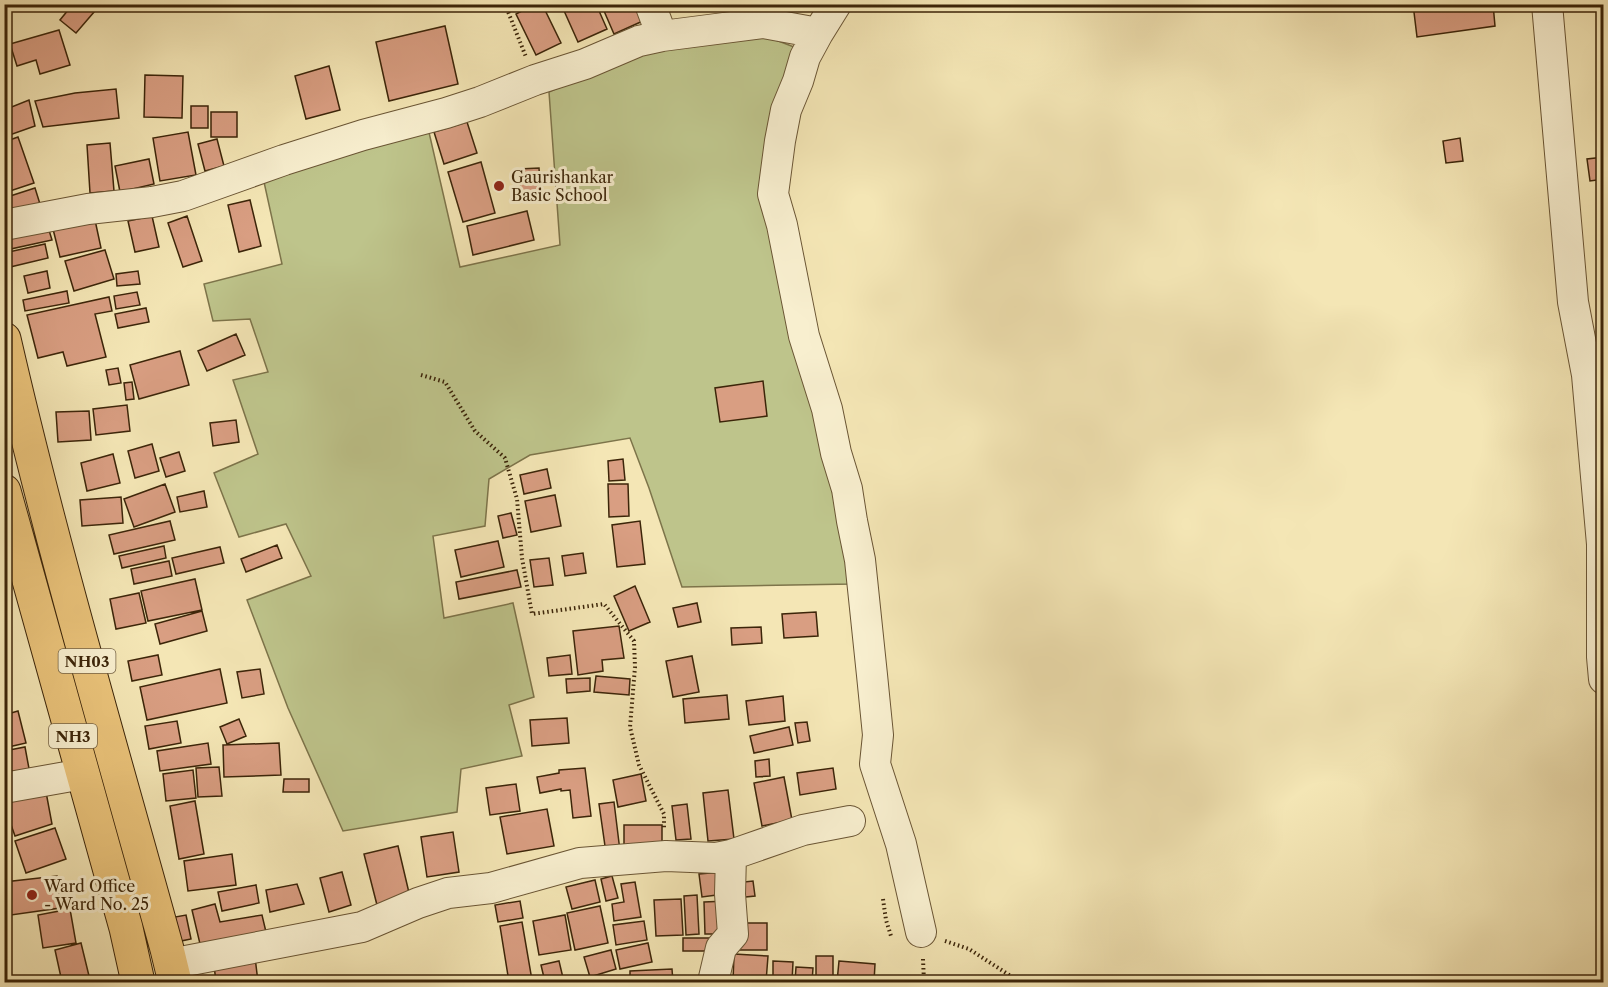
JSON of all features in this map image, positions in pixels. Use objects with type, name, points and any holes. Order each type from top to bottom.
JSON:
[{"type":"highway","name":"NH03","points":[[4,339],[53,539],[173,973]]},
{"type":"highway","name":"NH3","points":[[4,491],[126,928],[138,982]]},
{"type":"street","points":[[650,4],[662,36]]},
{"type":"street","points":[[836,4],[805,57],[786,110],[773,194],[782,225],[804,336],[827,410],[836,453],[847,489],[860,560],[872,675],[878,735],[875,764],[901,844],[921,932]]},
{"type":"street","points":[[1547,4],[1573,302],[1587,375],[1602,544],[1604,679]]},
{"type":"street","points":[[4,225],[88,209],[183,196],[284,160],[480,102],[585,64],[639,41],[763,23],[818,33]]},
{"type":"street","points":[[4,788],[83,774]]},
{"type":"street","points":[[173,973],[362,927],[448,893],[491,888],[580,863],[666,856],[716,858],[803,830],[850,820]]},
{"type":"street","points":[[713,982],[721,948],[733,934],[730,894],[731,855]]},
{"type":"path","points":[[505,4],[536,80]]},
{"type":"path","points":[[421,375],[445,382],[475,431],[505,458],[517,500],[522,558],[532,614],[604,604],[634,641],[635,667],[630,727],[639,765],[664,814],[666,856]]},
{"type":"path","points":[[921,932],[969,949],[1020,982]]},
{"type":"green space","points":[[768,37],[794,47],[766,141],[823,448],[852,584],[682,587],[630,438],[530,455],[489,479],[485,526],[433,536],[444,618],[513,603],[534,697],[509,705],[522,756],[461,769],[457,812],[343,831],[288,708],[247,600],[311,576],[286,524],[239,537],[214,473],[258,454],[233,380],[268,372],[250,319],[213,321],[204,284],[282,264],[264,182],[428,128],[460,267],[560,245],[549,92],[585,75],[655,51]]},
{"type":"building","points":[[73,4],[84,4],[94,12],[76,33],[60,20]]},
{"type":"building","points":[[535,4],[542,4],[561,43],[536,55],[516,14]]},
{"type":"building","points":[[561,4],[596,4],[607,29],[578,42]]},
{"type":"building","points":[[601,4],[638,4],[645,20],[614,34]]},
{"type":"building","points":[[1413,4],[1493,4],[1495,26],[1417,37]]},
{"type":"building","points":[[445,26],[458,84],[389,101],[376,42]]},
{"type":"building","points":[[59,30],[70,65],[40,74],[36,60],[17,66],[10,44]]},
{"type":"building","points":[[329,66],[340,110],[306,119],[295,76]]},
{"type":"building","points":[[145,75],[183,76],[182,118],[144,117]]},
{"type":"building","points":[[116,89],[119,118],[43,127],[35,101],[75,93]]},
{"type":"building","points":[[29,100],[35,126],[4,137],[4,110]]},
{"type":"building","points":[[191,106],[208,106],[208,128],[191,128]]},
{"type":"building","points":[[211,112],[237,112],[237,137],[211,137]]},
{"type":"building","points":[[467,122],[477,153],[444,164],[434,132]]},
{"type":"building","points":[[188,132],[196,175],[160,181],[153,138]]},
{"type":"building","points":[[18,137],[34,183],[4,193],[4,176],[6,176],[4,142]]},
{"type":"building","points":[[1460,138],[1463,161],[1446,163],[1443,141]]},
{"type":"building","points":[[217,139],[224,166],[205,171],[198,144]]},
{"type":"building","points":[[110,143],[114,191],[90,193],[87,145]]},
{"type":"building","points":[[1604,157],[1604,179],[1590,181],[1587,159]]},
{"type":"building","points":[[149,159],[154,184],[120,192],[115,166]]},
{"type":"building","points":[[481,162],[495,213],[463,222],[448,172]]},
{"type":"building","points":[[539,168],[541,200],[521,201],[519,169]]},
{"type":"building","points":[[35,188],[40,204],[9,215],[4,198]]},
{"type":"building","points":[[250,200],[261,246],[239,252],[228,205]]},
{"type":"building","points":[[527,211],[534,240],[473,255],[467,226]]},
{"type":"building","points":[[152,216],[159,247],[135,252],[128,221]]},
{"type":"building","points":[[187,216],[202,261],[183,267],[168,223]]},
{"type":"building","points":[[95,220],[101,248],[60,257],[53,229]]},
{"type":"building","points":[[48,227],[52,240],[6,250],[4,236]]},
{"type":"building","points":[[45,244],[48,258],[6,268],[4,253]]},
{"type":"building","points":[[105,250],[114,279],[74,291],[65,261]]},
{"type":"building","points":[[47,271],[50,288],[28,293],[24,276]]},
{"type":"building","points":[[138,271],[140,284],[117,286],[116,274]]},
{"type":"building","points":[[67,291],[69,303],[25,311],[23,300]]},
{"type":"building","points":[[137,292],[140,305],[116,309],[114,296]]},
{"type":"building","points":[[109,297],[112,311],[95,314],[106,357],[67,366],[63,352],[38,358],[27,315]]},
{"type":"building","points":[[146,308],[149,322],[118,328],[115,314]]},
{"type":"building","points":[[236,334],[245,355],[207,371],[198,351]]},
{"type":"building","points":[[180,351],[189,385],[139,399],[130,365]]},
{"type":"building","points":[[118,368],[121,383],[109,385],[106,370]]},
{"type":"building","points":[[763,381],[767,416],[720,422],[715,388]]},
{"type":"building","points":[[132,382],[134,399],[126,400],[124,383]]},
{"type":"building","points":[[127,405],[130,431],[96,435],[93,409]]},
{"type":"building","points":[[89,411],[91,440],[58,442],[56,412]]},
{"type":"building","points":[[236,420],[239,442],[213,446],[210,423]]},
{"type":"building","points":[[152,444],[159,471],[135,478],[128,451]]},
{"type":"building","points":[[179,452],[185,471],[166,477],[160,458]]},
{"type":"building","points":[[113,454],[120,483],[87,491],[81,463]]},
{"type":"building","points":[[623,459],[625,480],[609,481],[608,461]]},
{"type":"building","points":[[547,469],[551,488],[524,494],[520,475]]},
{"type":"building","points":[[165,484],[175,512],[134,527],[124,499]]},
{"type":"building","points":[[608,484],[628,484],[629,516],[609,517]]},
{"type":"building","points":[[204,491],[207,507],[180,512],[177,497]]},
{"type":"building","points":[[555,495],[561,526],[531,532],[525,501]]},
{"type":"building","points":[[121,497],[123,523],[82,526],[80,500]]},
{"type":"building","points":[[511,513],[517,535],[503,538],[498,516]]},
{"type":"building","points":[[170,521],[175,540],[114,554],[109,535]]},
{"type":"building","points":[[640,521],[645,564],[617,567],[612,525]]},
{"type":"building","points":[[498,541],[504,567],[461,577],[455,550]]},
{"type":"building","points":[[277,545],[282,558],[246,572],[241,559]]},
{"type":"building","points":[[164,546],[166,558],[122,568],[119,556]]},
{"type":"building","points":[[220,547],[224,563],[176,574],[172,558]]},
{"type":"building","points":[[583,553],[586,573],[565,576],[562,556]]},
{"type":"building","points":[[549,558],[553,585],[534,587],[530,560]]},
{"type":"building","points":[[169,561],[172,576],[134,584],[131,569]]},
{"type":"building","points":[[517,570],[521,587],[459,599],[456,582]]},
{"type":"building","points":[[195,579],[202,610],[148,621],[141,591]]},
{"type":"building","points":[[635,586],[650,622],[629,631],[614,596]]},
{"type":"building","points":[[139,593],[146,623],[116,629],[110,599]]},
{"type":"building","points":[[697,603],[701,622],[678,627],[673,608]]},
{"type":"building","points":[[202,611],[207,631],[160,644],[155,624]]},
{"type":"building","points":[[816,612],[818,636],[784,638],[782,614]]},
{"type":"building","points":[[619,626],[624,658],[602,660],[603,671],[578,675],[573,631]]},
{"type":"building","points":[[761,627],[762,643],[732,645],[731,628]]},
{"type":"building","points":[[158,655],[162,675],[132,681],[128,661]]},
{"type":"building","points":[[570,655],[572,674],[549,676],[547,658]]},
{"type":"building","points":[[692,656],[699,692],[673,697],[666,661]]},
{"type":"building","points":[[220,669],[227,703],[147,720],[140,687]]},
{"type":"building","points":[[260,669],[264,694],[242,698],[237,672]]},
{"type":"building","points":[[596,676],[630,679],[629,695],[594,692]]},
{"type":"building","points":[[590,678],[590,691],[567,693],[566,679]]},
{"type":"building","points":[[727,695],[729,719],[685,723],[683,699]]},
{"type":"building","points":[[783,696],[785,721],[749,725],[746,701]]},
{"type":"building","points":[[18,711],[26,743],[4,748],[4,715]]},
{"type":"building","points":[[567,718],[569,743],[532,746],[530,720]]},
{"type":"building","points":[[239,719],[246,736],[227,744],[220,727]]},
{"type":"building","points":[[177,721],[181,743],[149,749],[145,726]]},
{"type":"building","points":[[807,722],[810,741],[798,743],[795,723]]},
{"type":"building","points":[[789,727],[793,745],[754,753],[750,736]]},
{"type":"building","points":[[208,743],[211,764],[160,771],[157,751]]},
{"type":"building","points":[[279,743],[281,775],[224,777],[223,745]]},
{"type":"building","points":[[25,747],[30,774],[4,779],[4,751]]},
{"type":"building","points":[[769,759],[770,776],[756,777],[755,761]]},
{"type":"building","points":[[219,767],[222,796],[198,797],[196,768]]},
{"type":"building","points":[[585,768],[591,816],[573,818],[570,790],[561,791],[561,789],[540,793],[537,777],[559,773],[559,770]]},
{"type":"building","points":[[833,768],[836,789],[800,795],[797,773]]},
{"type":"building","points":[[193,770],[196,798],[166,801],[163,774]]},
{"type":"building","points":[[641,774],[646,801],[618,807],[613,780]]},
{"type":"building","points":[[784,777],[792,820],[762,826],[754,783]]},
{"type":"building","points":[[284,779],[309,779],[309,792],[283,792]]},
{"type":"building","points":[[516,784],[520,811],[490,815],[486,788]]},
{"type":"building","points":[[728,790],[734,839],[708,841],[703,793]]},
{"type":"building","points":[[46,792],[52,824],[15,836],[4,800]]},
{"type":"building","points":[[195,801],[204,854],[179,859],[170,806]]},
{"type":"building","points":[[614,802],[620,851],[606,853],[599,804]]},
{"type":"building","points":[[687,804],[691,839],[676,840],[672,806]]},
{"type":"building","points":[[547,809],[554,846],[507,854],[500,817]]},
{"type":"building","points":[[624,825],[662,825],[662,851],[624,851]]},
{"type":"building","points":[[55,828],[66,859],[26,873],[15,841]]},
{"type":"building","points":[[453,832],[459,872],[427,877],[421,837]]},
{"type":"building","points":[[398,846],[410,897],[377,905],[364,854]]},
{"type":"building","points":[[232,854],[236,885],[188,891],[184,861]]},
{"type":"building","points":[[342,872],[351,905],[329,912],[320,878]]},
{"type":"building","points":[[721,872],[724,894],[702,897],[699,874]]},
{"type":"building","name":"Ward Office - Ward No. 25","points":[[57,876],[60,908],[4,916],[4,882]]},
{"type":"building","points":[[612,876],[618,898],[606,901],[601,879]]},
{"type":"building","points":[[595,880],[600,902],[572,909],[566,887]]},
{"type":"building","points":[[753,881],[755,896],[736,898],[735,883]]},
{"type":"building","points":[[635,882],[641,917],[614,921],[612,904],[624,902],[621,884]]},
{"type":"building","points":[[297,884],[304,904],[270,912],[266,890]]},
{"type":"building","points":[[256,885],[259,903],[222,911],[218,892]]},
{"type":"building","points":[[697,895],[699,934],[686,935],[684,896]]},
{"type":"building","points":[[681,899],[683,935],[656,936],[654,900]]},
{"type":"building","points":[[520,901],[523,918],[498,922],[495,905]]},
{"type":"building","points":[[727,901],[727,934],[705,934],[704,902]]},
{"type":"building","points":[[215,904],[220,922],[262,915],[266,932],[200,944],[192,910]]},
{"type":"building","points":[[600,906],[608,943],[575,950],[567,913]]},
{"type":"building","points":[[70,909],[76,943],[43,948],[38,915]]},
{"type":"building","points":[[186,915],[191,939],[181,941],[175,917]]},
{"type":"building","points":[[565,915],[571,950],[539,955],[533,921]]},
{"type":"building","points":[[644,921],[647,940],[616,945],[613,925]]},
{"type":"building","points":[[522,922],[532,980],[509,982],[500,926]]},
{"type":"building","points":[[739,923],[767,923],[767,950],[739,950]]},
{"type":"building","points":[[683,938],[715,938],[714,951],[683,951]]},
{"type":"building","points":[[81,943],[90,980],[62,982],[55,950]]},
{"type":"building","points":[[648,943],[652,962],[620,969],[616,950]]},
{"type":"building","points":[[611,950],[616,969],[590,977],[584,957]]},
{"type":"building","points":[[734,954],[768,956],[766,982],[733,982]]},
{"type":"building","points":[[816,956],[833,956],[833,982],[816,982]]},
{"type":"building","points":[[255,957],[258,982],[216,982],[214,965]]},
{"type":"building","points":[[559,961],[564,982],[545,982],[541,965]]},
{"type":"building","points":[[773,961],[793,962],[792,982],[773,982]]},
{"type":"building","points":[[839,961],[875,964],[874,982],[837,982]]},
{"type":"building","points":[[796,967],[813,968],[812,982],[795,982]]},
{"type":"building","points":[[672,969],[673,982],[630,982],[630,971]]},
{"type":"place","name":"Gaurishankar Basic School","points":[[499,186]]},
{"type":"place","name":"Ward Office - Ward No. 25","points":[[32,895]]}]
